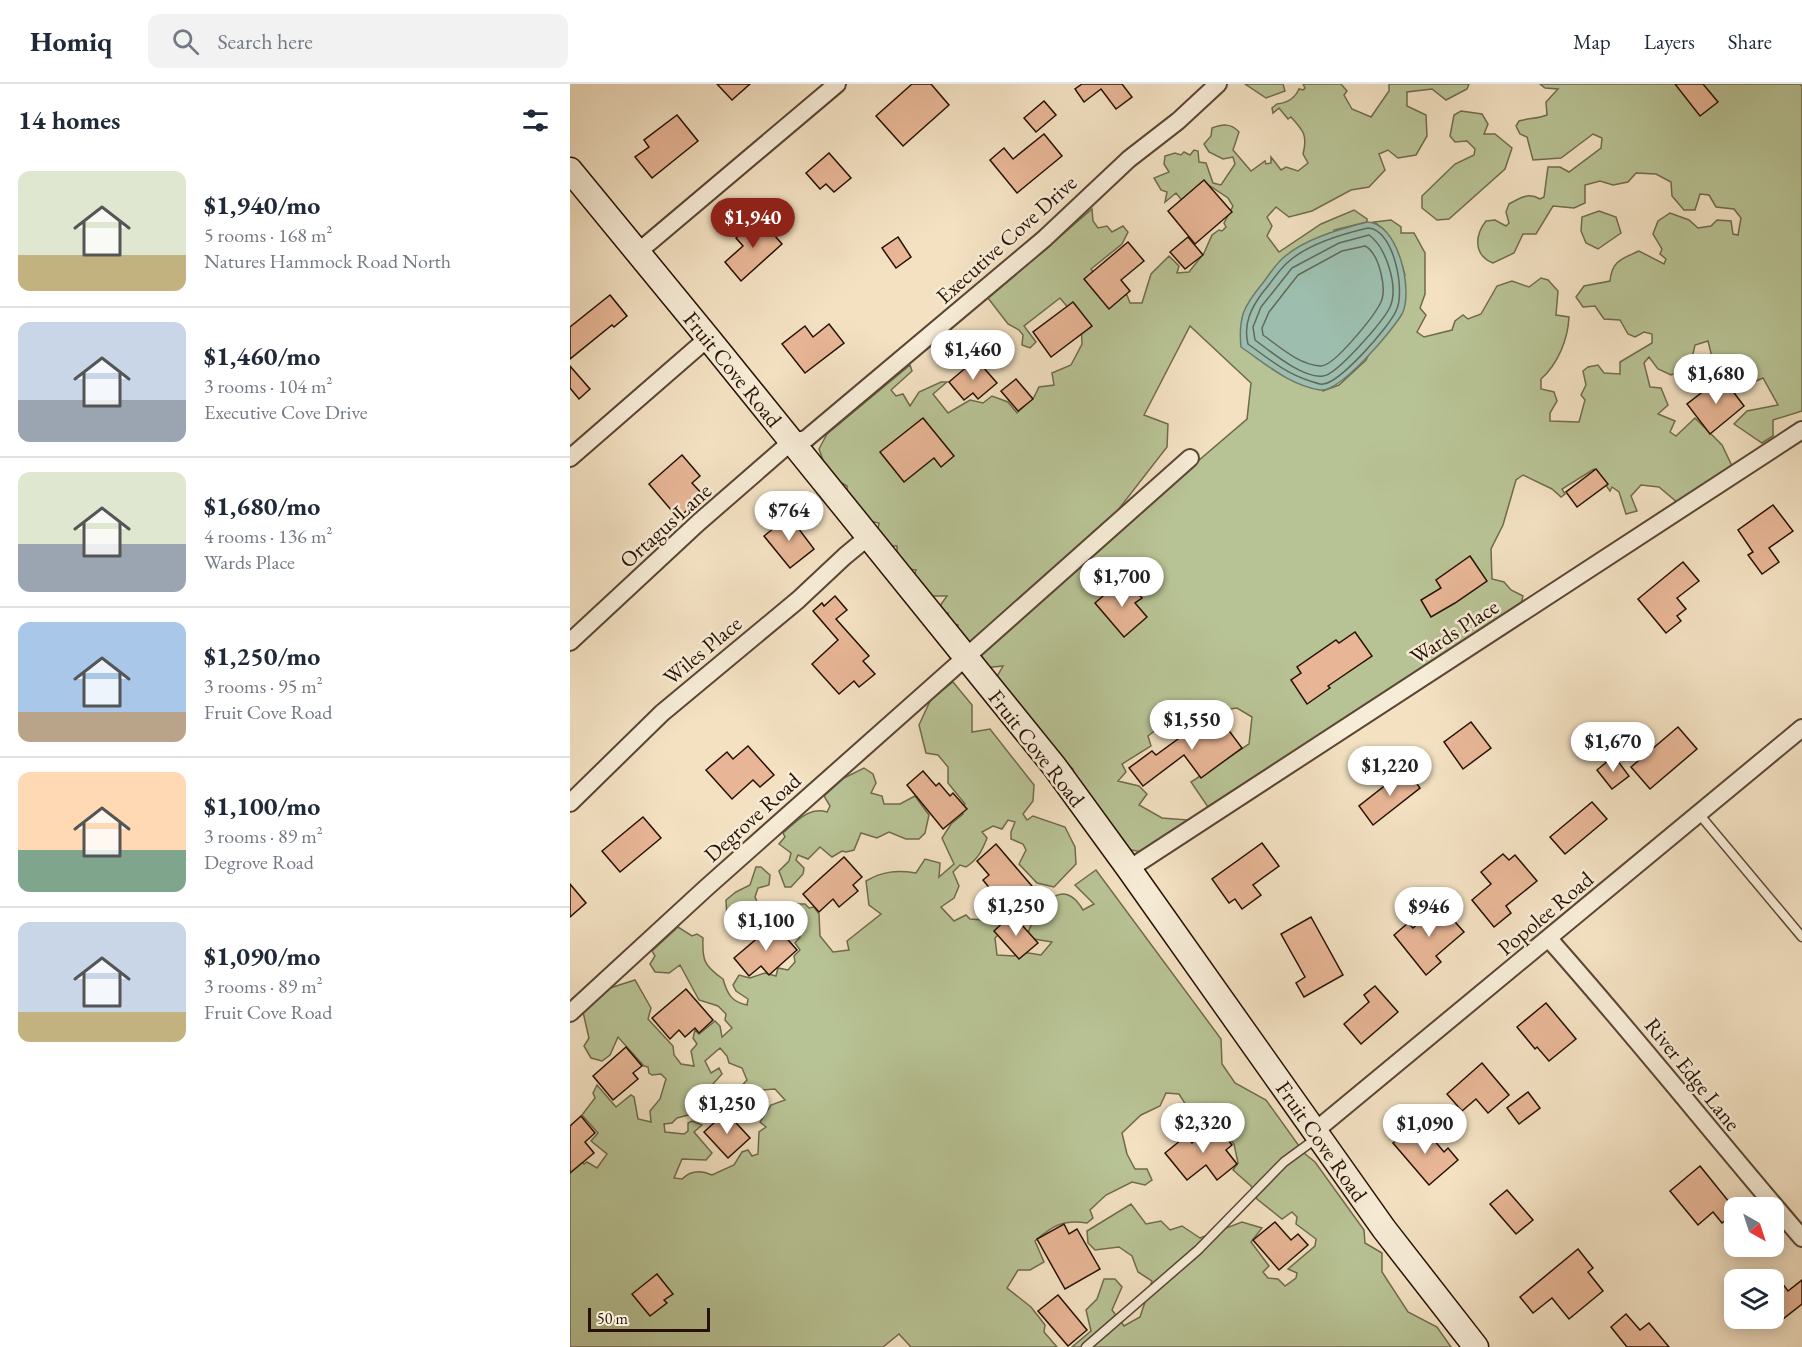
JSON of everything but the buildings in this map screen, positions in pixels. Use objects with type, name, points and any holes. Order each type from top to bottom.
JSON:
[{"type":"street","points":[[638,252],[837,84]]},
{"type":"street","name":"Executive Cove Drive","points":[[791,442],[806,439],[930,336],[1044,239],[1130,159],[1178,121],[1218,84]]},
{"type":"street","name":"Fruit Cove Road","points":[[570,170],[1054,766],[1384,1228],[1476,1347]]},
{"type":"street","points":[[570,458],[708,338]]},
{"type":"street","name":"Wards Place","points":[[1129,868],[1802,430]]},
{"type":"street","name":"Ortagus Lane","points":[[570,642],[791,442]]},
{"type":"street","name":"Degrove Road","points":[[570,1013],[706,888],[1190,458]]},
{"type":"street","name":"Wiles Place","points":[[570,803],[662,713],[798,600],[844,556],[868,537]]},
{"type":"street","name":"Popolee Road","points":[[1316,1131],[1802,728]]},
{"type":"street","name":"River Edge Lane","points":[[1549,939],[1605,1002],[1802,1238]]},
{"type":"lane","points":[[1699,814],[1802,937]]},
{"type":"lane","points":[[1086,1347],[1198,1250],[1284,1162],[1310,1143],[1316,1131]]},
{"type":"shaded area","points":[[1245,84],[1283,84],[1285,91],[1266,98]]},
{"type":"shaded area","points":[[1303,84],[1341,84],[1347,91],[1344,95],[1352,109],[1371,117],[1389,91],[1389,84],[1469,84],[1467,89],[1446,100],[1432,89],[1407,92],[1407,106],[1426,115],[1427,136],[1416,155],[1398,158],[1388,150],[1379,154],[1385,170],[1369,187],[1351,190],[1312,211],[1289,217],[1276,207],[1267,217],[1272,226],[1267,236],[1279,252],[1321,224],[1354,210],[1367,219],[1367,222],[1334,230],[1323,391],[1339,385],[1366,360],[1405,275],[1398,252],[1391,239],[1374,222],[1391,220],[1401,227],[1401,233],[1414,233],[1425,253],[1425,294],[1420,308],[1426,315],[1417,332],[1424,337],[1452,330],[1455,321],[1463,315],[1468,319],[1481,314],[1497,286],[1512,281],[1529,287],[1541,278],[1548,280],[1558,291],[1556,315],[1569,317],[1567,334],[1561,351],[1541,379],[1541,389],[1554,392],[1557,401],[1550,413],[1550,421],[1579,422],[1585,400],[1581,395],[1586,385],[1583,371],[1588,367],[1598,365],[1604,373],[1620,374],[1620,362],[1652,343],[1652,334],[1644,332],[1635,337],[1628,334],[1620,320],[1604,319],[1595,306],[1583,307],[1576,297],[1584,286],[1610,281],[1616,264],[1639,251],[1664,264],[1666,259],[1660,254],[1662,249],[1653,234],[1658,221],[1670,213],[1689,220],[1698,228],[1711,226],[1717,220],[1731,221],[1733,234],[1738,235],[1741,218],[1734,209],[1716,207],[1709,195],[1700,194],[1695,210],[1684,210],[1672,196],[1671,182],[1656,174],[1636,173],[1628,182],[1613,185],[1600,181],[1585,185],[1585,203],[1574,208],[1553,206],[1536,234],[1523,234],[1514,253],[1493,263],[1487,259],[1479,250],[1478,244],[1482,226],[1486,221],[1495,220],[1506,226],[1509,223],[1506,212],[1509,204],[1524,197],[1532,196],[1540,199],[1544,197],[1548,167],[1560,167],[1569,172],[1601,148],[1602,138],[1593,134],[1561,158],[1533,160],[1527,137],[1520,134],[1516,126],[1519,121],[1547,115],[1546,102],[1558,89],[1545,88],[1540,84],[1800,84],[1802,86],[1802,411],[1773,420],[1773,436],[1762,443],[1734,424],[1747,411],[1778,405],[1763,378],[1747,385],[1735,367],[1713,361],[1708,341],[1695,345],[1690,367],[1671,375],[1658,369],[1649,357],[1644,363],[1650,387],[1661,388],[1668,405],[1658,414],[1675,421],[1670,432],[1676,436],[1695,418],[1722,445],[1732,466],[1678,503],[1659,487],[1641,485],[1631,496],[1637,511],[1626,514],[1619,492],[1612,487],[1610,491],[1594,469],[1562,489],[1565,494],[1561,497],[1552,489],[1523,475],[1516,480],[1503,525],[1491,549],[1492,579],[1504,582],[1511,590],[1523,596],[1521,604],[1208,807],[1191,782],[1249,744],[1252,717],[1237,708],[1216,711],[1188,730],[1182,724],[1172,730],[1166,722],[1148,736],[1151,746],[1122,764],[1126,772],[1118,781],[1139,786],[1147,794],[1139,805],[1162,818],[1188,820],[1142,852],[1126,849],[1075,780],[1073,769],[1065,761],[1060,760],[995,680],[1003,666],[984,668],[975,652],[1247,419],[1251,383],[1190,326],[1144,415],[1168,424],[1167,447],[1104,528],[969,646],[958,634],[958,625],[947,621],[948,613],[940,613],[937,610],[947,596],[926,596],[913,579],[916,570],[905,569],[897,560],[897,546],[886,546],[877,535],[879,523],[865,520],[847,499],[847,486],[828,475],[819,449],[827,434],[910,365],[912,371],[891,390],[896,396],[903,394],[910,406],[919,392],[941,382],[947,382],[933,394],[948,413],[970,400],[983,403],[992,396],[1008,402],[1017,413],[1034,397],[1039,387],[1054,385],[1052,373],[1071,365],[1082,344],[1081,323],[1060,298],[1024,326],[1036,342],[1030,348],[1022,345],[1023,335],[1008,324],[988,298],[1092,209],[1093,221],[1098,228],[1107,226],[1112,232],[1123,226],[1128,232],[1122,244],[1091,269],[1110,292],[1127,295],[1130,303],[1142,303],[1151,274],[1169,256],[1179,266],[1177,273],[1189,272],[1204,253],[1212,235],[1226,227],[1224,223],[1233,206],[1228,198],[1207,184],[1184,203],[1176,193],[1165,202],[1167,192],[1161,190],[1154,178],[1169,172],[1164,164],[1165,156],[1175,153],[1181,155],[1184,152],[1190,155],[1194,150],[1198,151],[1199,162],[1206,163],[1213,183],[1221,185],[1235,164],[1233,157],[1223,159],[1209,152],[1204,144],[1211,136],[1212,128],[1227,125],[1239,132],[1233,150],[1251,171],[1265,161],[1266,164],[1271,163],[1271,157],[1281,170],[1286,167],[1298,171],[1308,163],[1303,154],[1305,137],[1291,117],[1288,119],[1279,108],[1273,113],[1272,108],[1290,100],[1299,89],[1303,90],[1305,88]]},
{"type":"shaded area","points":[[1461,111],[1482,114],[1488,124],[1484,134],[1495,134],[1512,148],[1505,169],[1449,219],[1437,220],[1422,208],[1422,196],[1455,164],[1474,155],[1475,149],[1467,141],[1455,142],[1450,136],[1454,115]]},
{"type":"shaded area","points":[[1599,211],[1616,217],[1621,233],[1598,249],[1586,243],[1581,231],[1582,217]]},
{"type":"shaded area","points":[[953,682],[972,705],[972,732],[990,729],[1034,785],[1033,801],[1023,814],[1027,820],[1033,816],[1065,827],[1075,847],[1076,864],[1054,887],[1037,883],[1019,864],[1026,850],[1023,844],[1011,839],[1015,822],[1008,820],[1002,829],[993,826],[982,832],[987,838],[981,851],[977,858],[966,867],[960,865],[953,872],[959,886],[954,898],[941,907],[954,921],[966,915],[970,919],[999,921],[1003,930],[995,938],[997,955],[1014,956],[1022,952],[1041,955],[1052,942],[1028,938],[1028,935],[1042,908],[1053,897],[1065,894],[1071,896],[1083,910],[1094,904],[1075,885],[1096,870],[1221,1039],[1222,1064],[1235,1083],[1266,1100],[1304,1153],[1315,1162],[1364,1230],[1365,1243],[1382,1253],[1382,1272],[1408,1312],[1437,1327],[1451,1347],[1072,1347],[1091,1331],[1086,1310],[1097,1299],[1104,1279],[1115,1279],[1122,1287],[1112,1310],[1124,1326],[1140,1317],[1152,1281],[1138,1272],[1132,1256],[1119,1247],[1095,1250],[1088,1243],[1087,1231],[1131,1204],[1146,1224],[1161,1221],[1170,1230],[1182,1226],[1200,1238],[1242,1222],[1262,1228],[1251,1242],[1269,1266],[1263,1272],[1268,1278],[1278,1279],[1285,1286],[1296,1278],[1297,1273],[1288,1269],[1315,1246],[1316,1239],[1296,1224],[1297,1217],[1292,1212],[1282,1219],[1257,1199],[1251,1186],[1233,1170],[1238,1163],[1234,1144],[1215,1121],[1196,1121],[1179,1094],[1166,1093],[1160,1106],[1141,1115],[1122,1133],[1127,1154],[1135,1169],[1147,1169],[1152,1180],[1145,1185],[1132,1182],[1106,1195],[1090,1210],[1093,1218],[1087,1223],[1064,1223],[1047,1231],[1035,1241],[1044,1262],[1030,1270],[1018,1270],[1007,1288],[1031,1307],[1045,1325],[1044,1332],[1057,1347],[911,1347],[899,1334],[883,1347],[570,1347],[570,1159],[576,1154],[584,1164],[587,1162],[597,1168],[607,1154],[591,1141],[598,1133],[582,1115],[595,1098],[593,1093],[597,1085],[616,1107],[631,1095],[634,1097],[638,1119],[651,1122],[650,1111],[660,1099],[666,1079],[661,1074],[649,1073],[648,1067],[644,1066],[618,1037],[610,1055],[602,1061],[591,1058],[584,1046],[589,1038],[583,1012],[610,988],[635,980],[651,1008],[648,1019],[673,1046],[674,1055],[681,1064],[694,1066],[691,1051],[697,1044],[693,1038],[695,1030],[699,1034],[715,1021],[720,1026],[722,1037],[732,1028],[725,1020],[726,1014],[718,1006],[699,1000],[680,965],[669,973],[655,972],[650,964],[655,956],[652,951],[678,927],[692,936],[697,934],[703,938],[703,952],[708,966],[723,979],[733,999],[747,1005],[748,999],[736,991],[733,985],[739,975],[750,978],[765,973],[776,976],[778,968],[788,970],[795,962],[794,956],[800,950],[795,943],[800,937],[789,930],[787,911],[796,904],[805,904],[809,908],[814,907],[819,914],[820,936],[833,952],[849,950],[847,941],[881,914],[869,905],[866,881],[890,872],[916,873],[925,859],[940,863],[939,877],[954,864],[942,838],[951,824],[963,814],[961,808],[965,804],[948,783],[948,767],[938,755],[926,753],[919,725],[931,699]],"holes":[[[720,1048],[727,1056],[729,1063],[742,1068],[747,1080],[735,1093],[737,1098],[758,1101],[761,1090],[775,1089],[785,1100],[771,1105],[760,1122],[766,1127],[759,1132],[758,1154],[752,1156],[748,1150],[742,1152],[734,1165],[712,1175],[696,1172],[682,1179],[674,1178],[682,1159],[706,1160],[712,1153],[694,1132],[702,1125],[692,1121],[688,1123],[688,1131],[684,1134],[665,1132],[664,1124],[692,1114],[700,1101],[721,1099],[724,1095],[713,1084],[722,1074],[719,1068],[711,1073],[705,1061]]]},
{"type":"shaded area","points":[[864,768],[873,774],[876,783],[871,793],[882,796],[884,804],[900,804],[915,796],[929,815],[925,833],[919,839],[906,839],[889,832],[877,838],[861,833],[854,850],[842,851],[832,857],[820,847],[808,859],[798,855],[796,860],[804,868],[803,874],[791,887],[785,887],[779,871],[789,861],[791,853],[779,844],[785,837],[783,833],[809,813],[827,812],[830,806],[824,796],[844,778]]},
{"type":"shaded area","points":[[756,867],[761,867],[770,875],[769,885],[758,888],[755,897],[758,904],[752,919],[735,926],[727,918],[726,900],[750,885]]},
{"type":"water","points":[[1367,222],[1378,225],[1395,245],[1401,259],[1406,290],[1402,314],[1365,360],[1340,382],[1320,390],[1288,379],[1241,347],[1240,328],[1244,312],[1280,261],[1301,245],[1312,240]]}]
